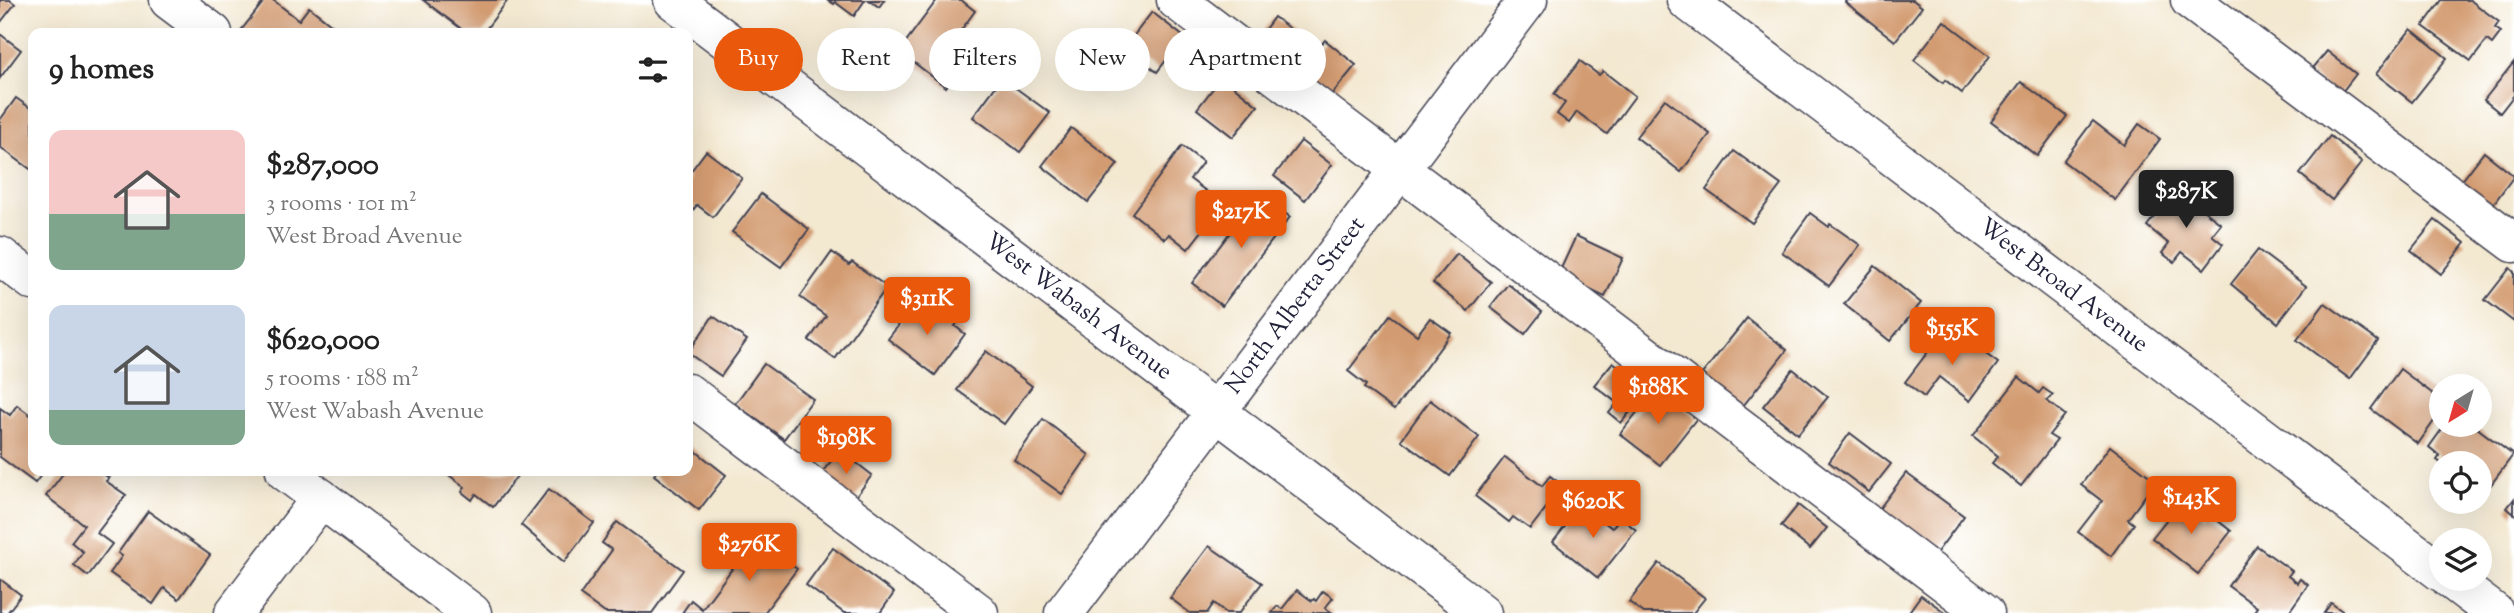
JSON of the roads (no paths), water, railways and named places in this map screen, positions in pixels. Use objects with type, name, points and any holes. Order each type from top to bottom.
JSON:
[{"type":"street","points":[[169,0],[206,28]]},
{"type":"street","name":"West Wabash Avenue","points":[[673,0],[1482,613]]},
{"type":"street","points":[[1176,0],[1985,613]]},
{"type":"street","name":"North Alberta Street","points":[[1064,613],[1528,0]]},
{"type":"street","name":"West Broad Avenue","points":[[1686,0],[2429,563]]},
{"type":"street","points":[[2190,0],[2514,243]]},
{"type":"street","points":[[0,256],[28,277]]},
{"type":"street","points":[[693,397],[979,613]]},
{"type":"street","points":[[292,476],[472,613]]},
{"type":"street","points":[[234,613],[321,498]]},
{"type":"street","points":[[2466,591],[2495,613]]}]
